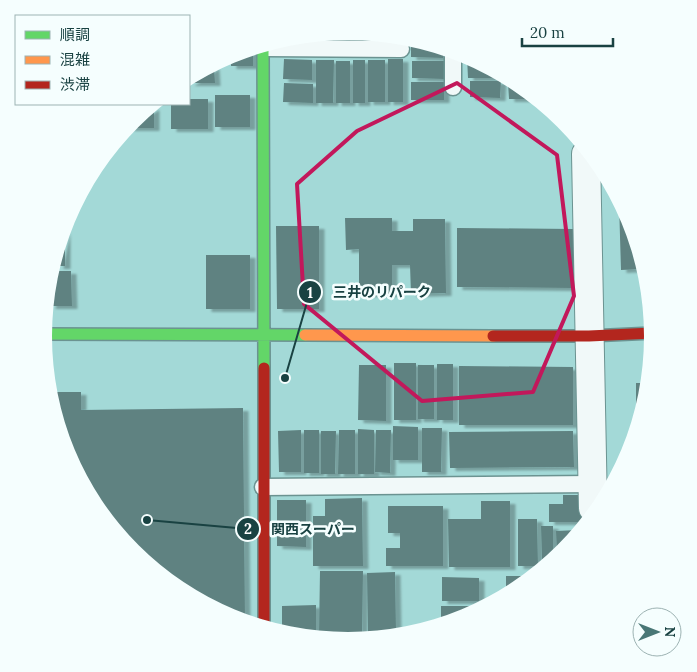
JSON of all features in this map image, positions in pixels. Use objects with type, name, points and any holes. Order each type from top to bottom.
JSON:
[{"type":"street","points":[[264,53],[264,619]]},
{"type":"street","points":[[586,160],[593,496]]},
{"type":"street","points":[[52,334],[589,336],[644,333]]},
{"type":"lane","points":[[281,48],[402,49]]},
{"type":"lane","points":[[453,87],[454,60]]},
{"type":"lane","points":[[263,487],[593,496]]},
{"type":"highlighted area","points":[[457,83],[557,155],[574,296],[533,392],[422,401],[304,304],[297,184],[357,131]]},
{"type":"building","points":[[411,47],[443,56],[443,58],[411,57]]},
{"type":"building","points":[[253,56],[253,66],[231,66],[235,63]]},
{"type":"building","points":[[284,59],[312,60],[312,80],[283,79]]},
{"type":"building","points":[[388,59],[403,59],[403,102],[388,102]]},
{"type":"building","points":[[316,60],[334,60],[333,103],[316,103]]},
{"type":"building","points":[[353,60],[365,60],[365,103],[353,103]]},
{"type":"building","points":[[368,60],[385,60],[385,102],[368,102]]},
{"type":"building","points":[[336,61],[350,61],[350,103],[336,103]]},
{"type":"building","points":[[412,61],[444,61],[444,79],[412,78]]},
{"type":"building","points":[[467,66],[493,78],[468,78]]},
{"type":"building","points":[[214,73],[215,83],[196,83]]},
{"type":"building","points":[[470,81],[501,82],[500,98],[470,97]]},
{"type":"building","points":[[411,82],[444,82],[444,100],[411,100]]},
{"type":"building","points":[[284,83],[313,84],[313,103],[283,102]]},
{"type":"building","points":[[508,87],[526,99],[509,99]]},
{"type":"building","points":[[215,95],[250,95],[250,127],[215,127]]},
{"type":"building","points":[[190,99],[208,99],[208,129],[171,129],[171,105],[190,105]]},
{"type":"building","points":[[154,112],[154,128],[138,128]]},
{"type":"building","points":[[619,217],[629,241],[637,269],[621,270]]},
{"type":"building","points":[[345,218],[392,218],[392,231],[413,231],[413,219],[445,219],[446,293],[411,294],[410,265],[392,265],[392,294],[359,294],[359,249],[346,250]]},
{"type":"building","points":[[276,226],[319,226],[319,309],[277,309]]},
{"type":"building","points":[[457,228],[574,229],[574,288],[457,287]]},
{"type":"building","points":[[65,252],[65,266],[61,266]]},
{"type":"building","points":[[206,255],[250,255],[250,309],[206,309]]},
{"type":"building","points":[[60,271],[71,271],[72,306],[54,306]]},
{"type":"building","points":[[394,363],[416,363],[416,420],[394,420]]},
{"type":"building","points":[[437,364],[453,364],[453,420],[437,420]]},
{"type":"building","points":[[359,365],[386,365],[386,421],[358,420]]},
{"type":"building","points":[[418,365],[434,365],[434,419],[418,419]]},
{"type":"building","points":[[459,366],[573,367],[573,425],[459,425]]},
{"type":"building","points":[[636,383],[641,383],[639,394],[636,405]]},
{"type":"building","points":[[58,392],[81,392],[81,410],[243,408],[245,613],[200,592],[168,571],[153,559],[126,531],[102,500],[83,467],[68,431]]},
{"type":"building","points":[[393,426],[418,427],[418,460],[393,460]]},
{"type":"building","points":[[422,428],[442,428],[441,472],[422,472]]},
{"type":"building","points":[[358,429],[374,430],[374,474],[358,474]]},
{"type":"building","points":[[301,430],[301,472],[279,472],[278,431]]},
{"type":"building","points":[[304,430],[319,430],[319,473],[304,473]]},
{"type":"building","points":[[339,430],[355,430],[355,474],[338,474]]},
{"type":"building","points":[[376,430],[391,430],[390,473],[375,472]]},
{"type":"building","points":[[321,431],[336,431],[335,474],[321,474]]},
{"type":"building","points":[[573,431],[574,467],[450,468],[449,432]]},
{"type":"building","points":[[563,495],[582,495],[582,517],[578,522],[549,522],[549,504],[563,504]]},
{"type":"building","points":[[362,498],[363,566],[313,566],[313,516],[325,516],[325,499]]},
{"type":"building","points":[[277,500],[306,500],[306,547],[277,546]]},
{"type":"building","points":[[481,501],[510,501],[510,567],[449,567],[448,519],[481,519]]},
{"type":"building","points":[[388,506],[443,506],[443,566],[386,566],[386,548],[400,548],[400,533],[388,533]]},
{"type":"building","points":[[518,519],[537,519],[538,564],[535,566],[518,566]]},
{"type":"building","points":[[541,526],[553,526],[553,550],[542,561]]},
{"type":"building","points":[[572,530],[557,546],[556,531]]},
{"type":"building","points":[[320,571],[363,571],[362,631],[319,630]]},
{"type":"building","points":[[395,572],[396,628],[368,631],[367,573]]},
{"type":"building","points":[[506,576],[522,576],[513,582],[506,586]]},
{"type":"building","points":[[442,577],[479,578],[479,601],[442,601]]},
{"type":"building","points":[[316,605],[316,630],[282,624],[282,606]]},
{"type":"building","points":[[441,606],[468,606],[462,609],[441,617]]},
{"type":"traffic: fast","points":[[263,53],[264,368]]},
{"type":"traffic: fast","points":[[52,334],[305,335]]},
{"type":"traffic: slow","points":[[305,335],[493,336]]},
{"type":"traffic: jam","points":[[493,336],[589,336],[644,333]]},
{"type":"traffic: jam","points":[[264,368],[264,619]]},
{"type":"place","name":"三井のリパーク","points":[[285,378]]},
{"type":"place","name":"関西スーパー","points":[[147,520]]}]
